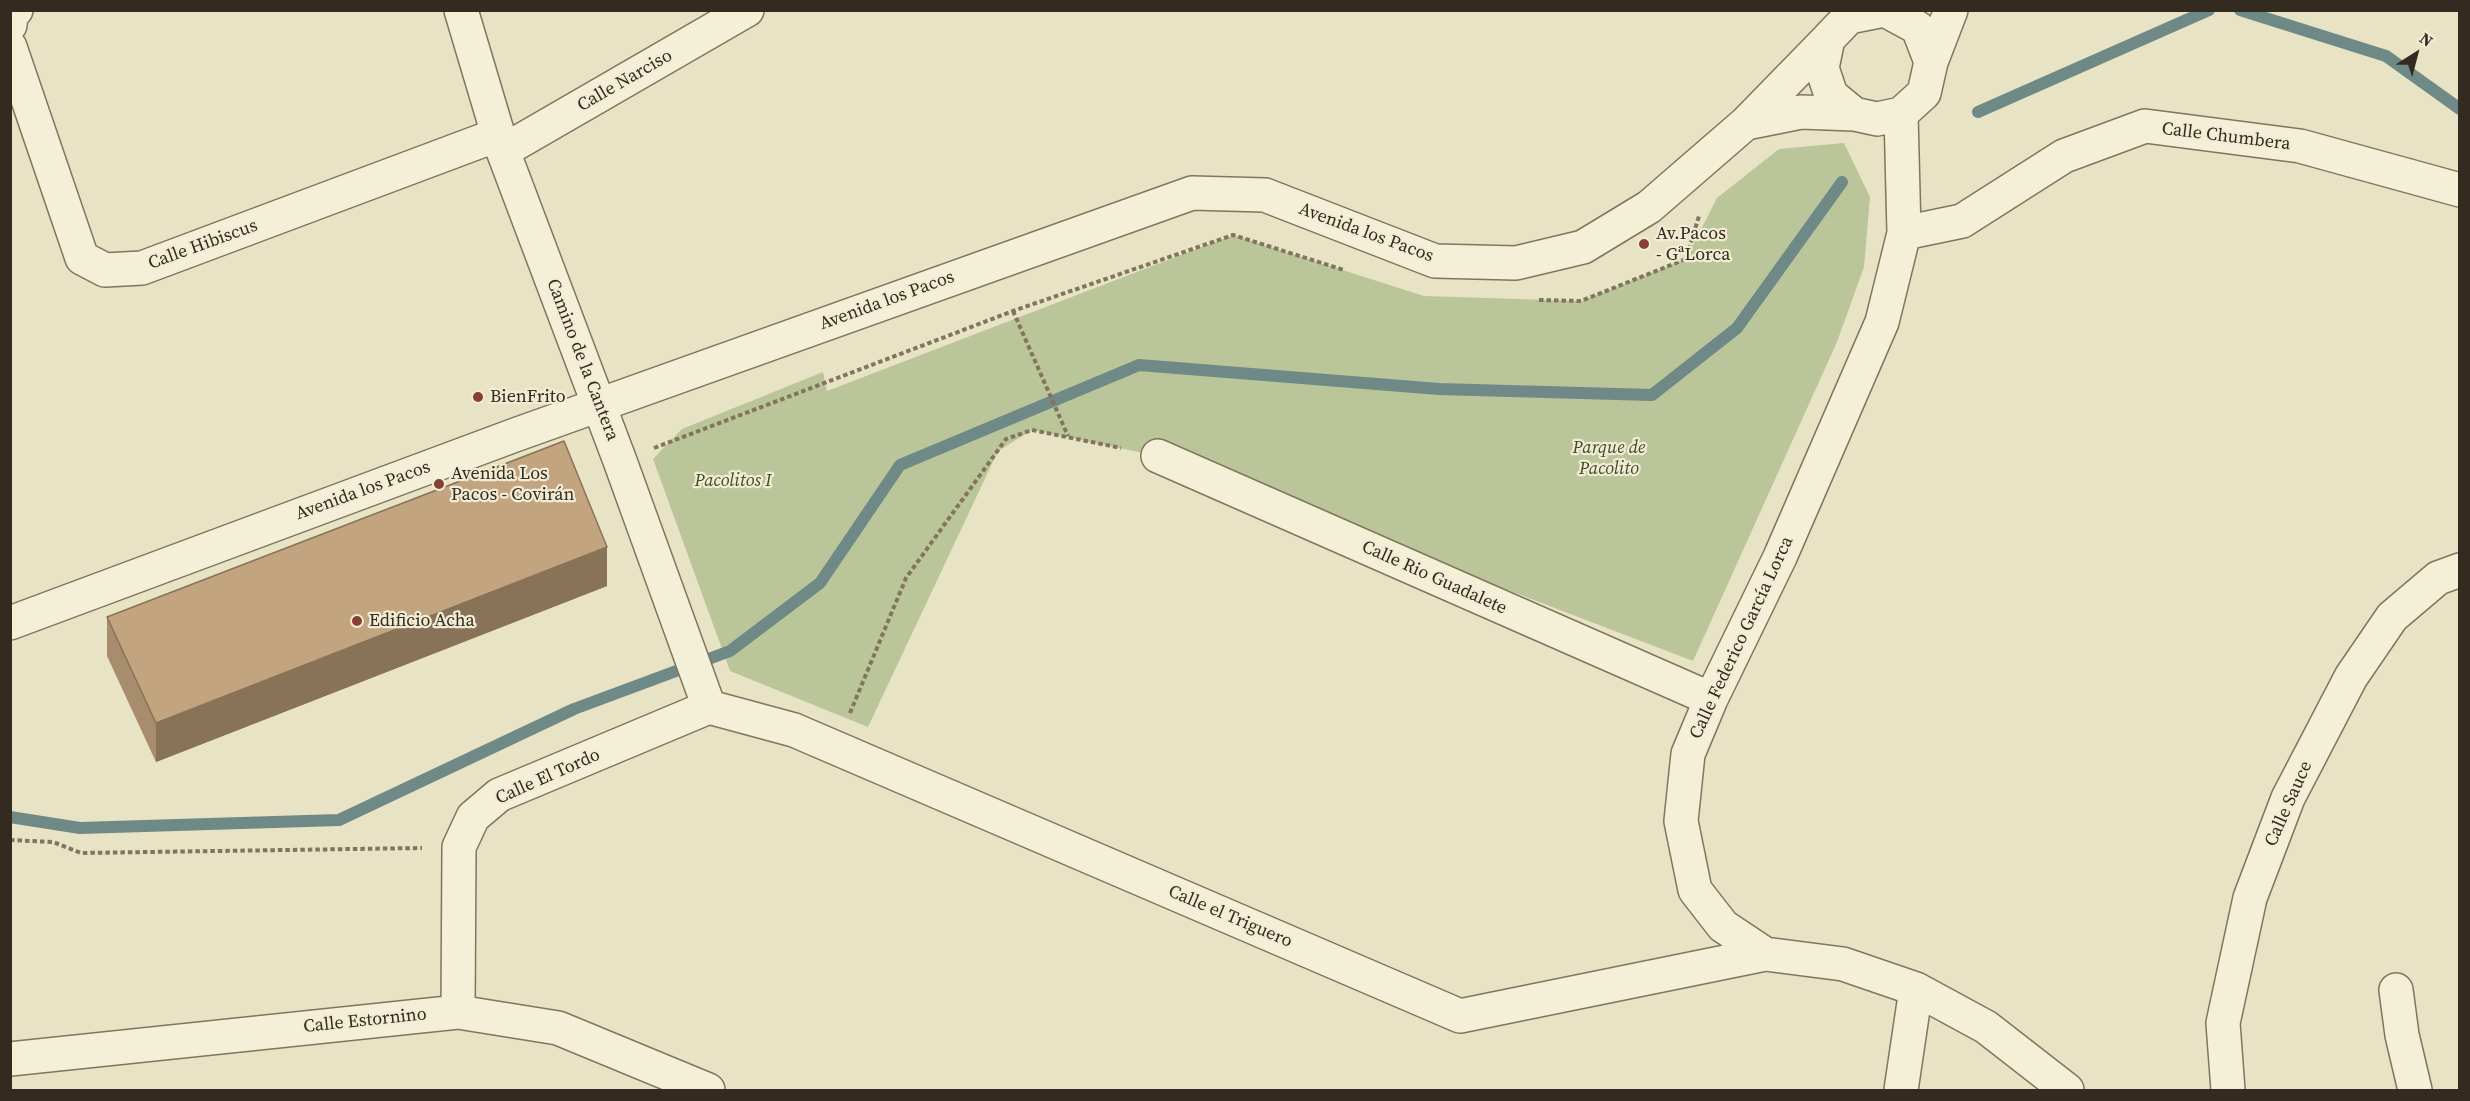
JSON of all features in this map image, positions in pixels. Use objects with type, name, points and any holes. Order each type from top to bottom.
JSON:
[{"type":"street","points":[[10,25],[12,15],[16,10]]},
{"type":"street","name":"Camino de la Cantera","points":[[461,10],[500,143],[710,707]]},
{"type":"street","name":"Calle Narciso","points":[[500,143],[747,10]]},
{"type":"street","points":[[1931,62],[1918,28],[1885,10],[1845,22],[1822,68],[1831,95],[1854,114],[1877,119],[1901,114],[1924,93],[1931,62],[1951,10]]},
{"type":"street","name":"Avenida los Pacos","points":[[10,623],[598,404],[1191,193],[1265,195],[1435,261],[1516,263],[1583,247],[1649,207],[1746,123],[1845,22]]},
{"type":"street","name":"Calle Hibiscus","points":[[10,47],[82,258],[105,270],[142,268],[500,143]]},
{"type":"street","name":"Avenida los Pacos","points":[[1746,123],[1801,112],[1854,114]]},
{"type":"street","name":"Calle Federico García Lorca","points":[[1901,114],[1904,234],[1882,322],[1780,557],[1711,699],[1688,754],[1681,821],[1695,890],[1723,926],[1764,954],[1843,964],[1916,989],[1986,1027],[2067,1090]]},
{"type":"street","name":"Calle Chumbera","points":[[1904,234],[1962,221],[2064,156],[2145,126],[2300,146],[2460,190]]},
{"type":"street","name":"Calle Rio Guadalete","points":[[1158,456],[1711,699]]},
{"type":"street","name":"Calle Sauce","points":[[2228,1090],[2223,1023],[2250,898],[2288,798],[2351,677],[2392,617],[2438,578],[2460,570]]},
{"type":"street","name":"Calle el Triguero","points":[[710,707],[794,730],[836,747],[1460,1016],[1764,954]]},
{"type":"street","name":"Calle El Tordo","points":[[458,1012],[459,847],[473,817],[499,795],[710,707]]},
{"type":"street","points":[[1901,1090],[1916,989]]},
{"type":"street","points":[[2396,990],[2402,1035],[2415,1090]]},
{"type":"street","name":"Calle Estornino","points":[[10,1059],[458,1012],[558,1028],[708,1090]]},
{"type":"path","points":[[1536,299],[1581,301],[1686,259],[1699,221],[1699,213]]},
{"type":"path","points":[[620,461],[1013,311],[1233,235],[1346,271]]},
{"type":"path","points":[[1013,311],[1069,437]]},
{"type":"path","points":[[836,747],[906,578],[1006,439],[1032,430],[1158,456]]},
{"type":"path","points":[[10,840],[53,842],[81,853],[459,847]]},
{"type":"green space","name":"Parque de Pacolito","points":[[1844,143],[1870,197],[1864,267],[1837,342],[1693,661],[1158,456],[1032,430],[998,451],[868,727],[730,671],[653,459],[682,429],[823,372],[827,391],[1233,235],[1424,296],[1581,301],[1686,259],[1717,198],[1779,149]]},
{"type":"building","name":"Edificio Acha","points":[[564,441],[607,547],[156,723],[107,617]]},
{"type":"waterway","points":[[1978,112],[2209,10]]},
{"type":"waterway","points":[[2240,10],[2386,56],[2460,109]]},
{"type":"waterway","points":[[10,817],[80,828],[339,820],[574,709],[730,651],[820,583],[900,465],[1139,365],[1439,389],[1652,395],[1737,328],[1842,182]]},
{"type":"place","name":"Av.Pacos - GªLorca","points":[[1644,244]]},
{"type":"place","name":"BienFrito","points":[[478,397]]},
{"type":"place","name":"Avenida Los Pacos - Covirán","points":[[439,484]]},
{"type":"place","name":"Edificio Acha","points":[[357,621]]},
{"type":"park label","name":"Pacolitos I","points":[[733,481]]}]
